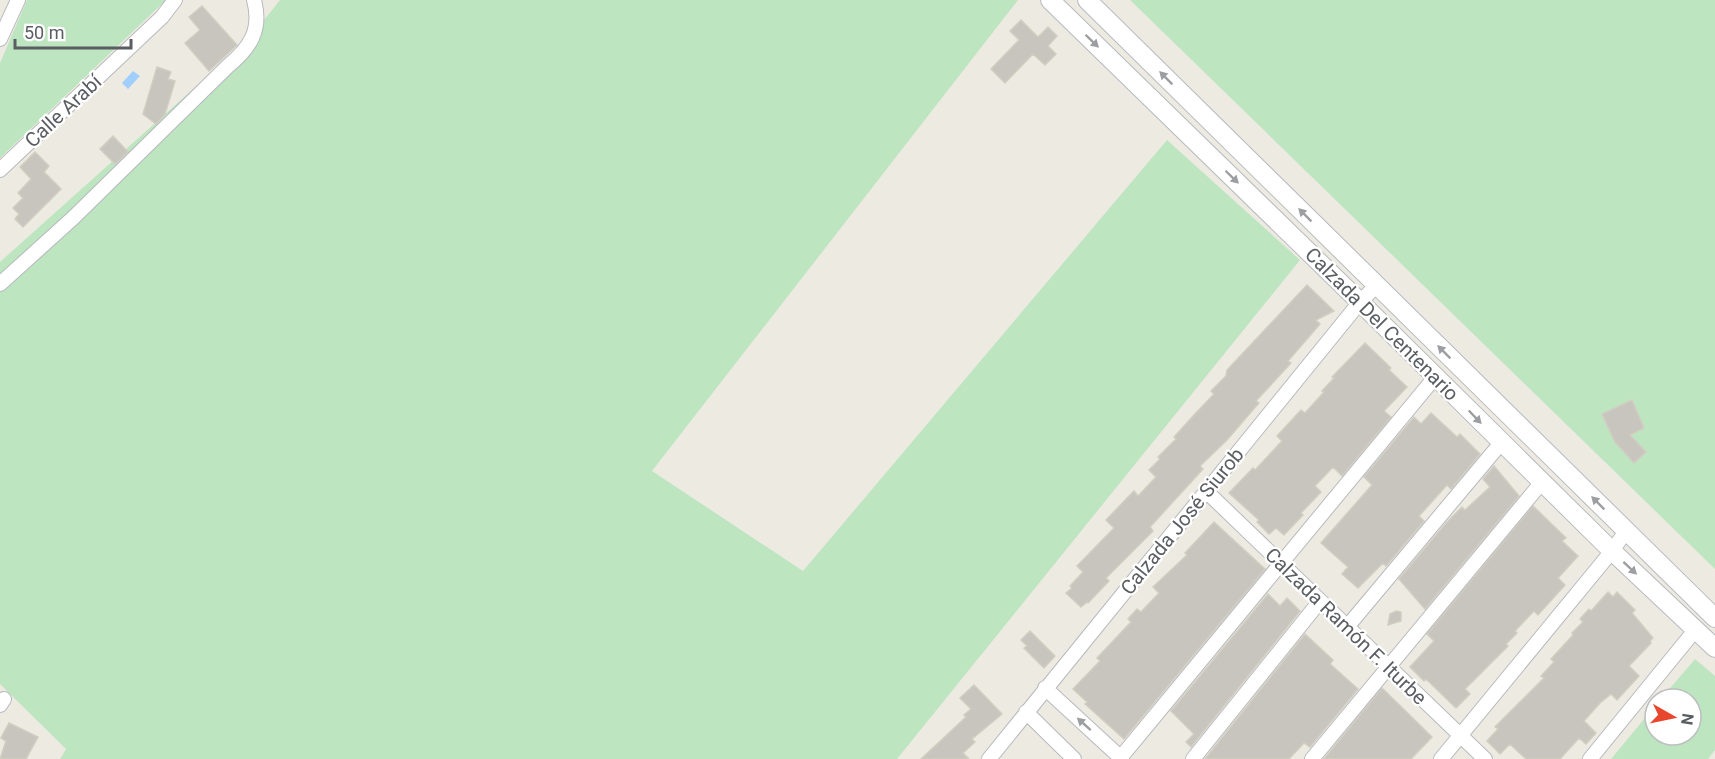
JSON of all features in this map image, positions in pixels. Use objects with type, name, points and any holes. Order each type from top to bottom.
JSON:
[{"type":"main road","name":"Calzada Del Centenario","points":[[1050,0],[1436,376],[1501,443],[1715,648]]},
{"type":"main road","name":"Calzada Del Centenario","points":[[1087,0],[1715,618]]},
{"type":"street","points":[[0,39],[18,0]]},
{"type":"street","name":"Calle Arabí","points":[[0,170],[162,17],[175,0]]},
{"type":"street","points":[[0,284],[73,218],[228,66],[242,55],[252,40],[256,6]]},
{"type":"street","name":"Calzada José Siurob","points":[[989,759],[1360,302],[1377,285]]},
{"type":"street","points":[[1045,688],[1122,758],[1436,376]]},
{"type":"street","points":[[1347,627],[1501,443]]},
{"type":"street","points":[[1312,759],[1542,482]]},
{"type":"street","name":"Calzada Ramón F. Iturbe","points":[[1207,492],[1485,759]]},
{"type":"street","points":[[1441,759],[1626,531]]},
{"type":"street","points":[[1193,759],[1320,601]]},
{"type":"street","points":[[1590,759],[1696,629]]},
{"type":"street","points":[[1026,712],[1074,759]]},
{"type":"green space","points":[[27,0],[166,0],[0,158],[0,63]]},
{"type":"green space","points":[[280,0],[1018,0],[652,471],[803,571],[1167,140],[1300,260],[897,759],[60,759],[66,749],[0,684],[0,262],[249,39]]},
{"type":"green space","points":[[1130,0],[1715,0],[1715,569]]},
{"type":"green space","points":[[1695,659],[1715,676],[1715,750],[1708,759],[1611,759],[1643,720],[1643,747],[1703,747],[1703,687],[1671,687]]},
{"type":"water","points":[[133,71],[140,76],[128,89],[122,83]]},
{"type":"building","points":[[202,6],[237,45],[209,71],[185,43],[200,30],[189,17]]},
{"type":"building","points":[[1021,20],[1038,37],[1048,27],[1057,36],[1048,46],[1056,54],[1045,65],[1033,54],[1005,83],[991,69],[1019,40],[1010,31]]},
{"type":"building","points":[[157,67],[171,72],[168,79],[175,81],[165,114],[156,124],[143,114]]},
{"type":"building","points":[[113,136],[128,152],[115,164],[100,149]]},
{"type":"building","points":[[35,152],[49,166],[44,172],[61,189],[23,227],[15,219],[19,214],[13,208],[23,198],[18,193],[31,179],[20,167]]},
{"type":"building","points":[[1307,285],[1334,311],[1316,320],[1320,324],[1288,361],[1291,363],[1256,401],[1259,403],[1227,440],[1200,466],[1203,469],[1150,527],[1153,531],[1106,578],[1109,581],[1088,603],[1081,607],[1066,593],[1083,572],[1077,566],[1114,528],[1106,520],[1134,491],[1138,496],[1156,477],[1149,470],[1160,459],[1158,457],[1214,394],[1211,391],[1226,376],[1227,370]]},
{"type":"building","points":[[1365,343],[1407,387],[1384,411],[1391,417],[1342,476],[1333,467],[1315,486],[1321,492],[1284,535],[1276,528],[1269,534],[1257,522],[1259,520],[1229,493],[1282,441],[1277,436],[1301,410],[1305,413],[1324,392],[1322,391],[1334,378],[1332,377]]},
{"type":"building","points":[[1632,400],[1644,428],[1630,435],[1646,452],[1634,463],[1615,442],[1602,414]]},
{"type":"building","points":[[1431,413],[1457,437],[1460,434],[1480,454],[1451,489],[1447,485],[1419,516],[1424,521],[1386,566],[1383,563],[1358,588],[1342,574],[1348,567],[1321,543],[1372,485],[1364,477],[1414,417],[1421,424]]},
{"type":"building","points":[[1494,466],[1519,496],[1425,609],[1399,579],[1447,522],[1462,507],[1465,510],[1490,487],[1483,479]]},
{"type":"building","points":[[1533,506],[1566,538],[1562,541],[1578,556],[1558,578],[1565,585],[1538,615],[1534,611],[1515,631],[1517,633],[1506,644],[1508,646],[1465,689],[1470,694],[1456,708],[1410,667],[1434,641],[1427,634]]},
{"type":"building","points":[[1214,522],[1265,569],[1124,739],[1085,704],[1087,702],[1073,689],[1100,661],[1097,658],[1131,622],[1128,619],[1137,609],[1141,612],[1159,593],[1153,587],[1187,555],[1185,553]]},
{"type":"building","points":[[1608,592],[1613,597],[1617,592],[1635,610],[1632,613],[1653,638],[1629,666],[1639,676],[1617,700],[1611,694],[1600,703],[1584,721],[1596,733],[1586,744],[1579,738],[1560,759],[1526,759],[1510,744],[1500,754],[1487,741],[1498,729],[1495,727],[1544,678],[1541,676],[1554,662],[1551,659],[1583,622],[1580,619],[1589,609],[1591,611]]},
{"type":"building","points":[[1268,594],[1280,606],[1287,598],[1300,611],[1191,747],[1186,742],[1194,734],[1171,711]]},
{"type":"building","points":[[1396,611],[1401,612],[1401,621],[1388,625],[1390,614]]},
{"type":"building","points":[[1030,631],[1055,656],[1044,668],[1024,648],[1027,646],[1021,640]]},
{"type":"building","points":[[1305,634],[1333,660],[1330,664],[1358,689],[1310,747],[1304,743],[1289,759],[1205,759]]},
{"type":"building","points":[[974,685],[1002,714],[972,739],[975,742],[963,753],[969,759],[921,759],[966,717],[964,715],[971,709],[960,698]]},
{"type":"building","points":[[1382,688],[1432,737],[1411,759],[1324,759]]},
{"type":"building","points":[[9,723],[38,737],[26,759],[0,759],[6,741],[1,738]]}]
